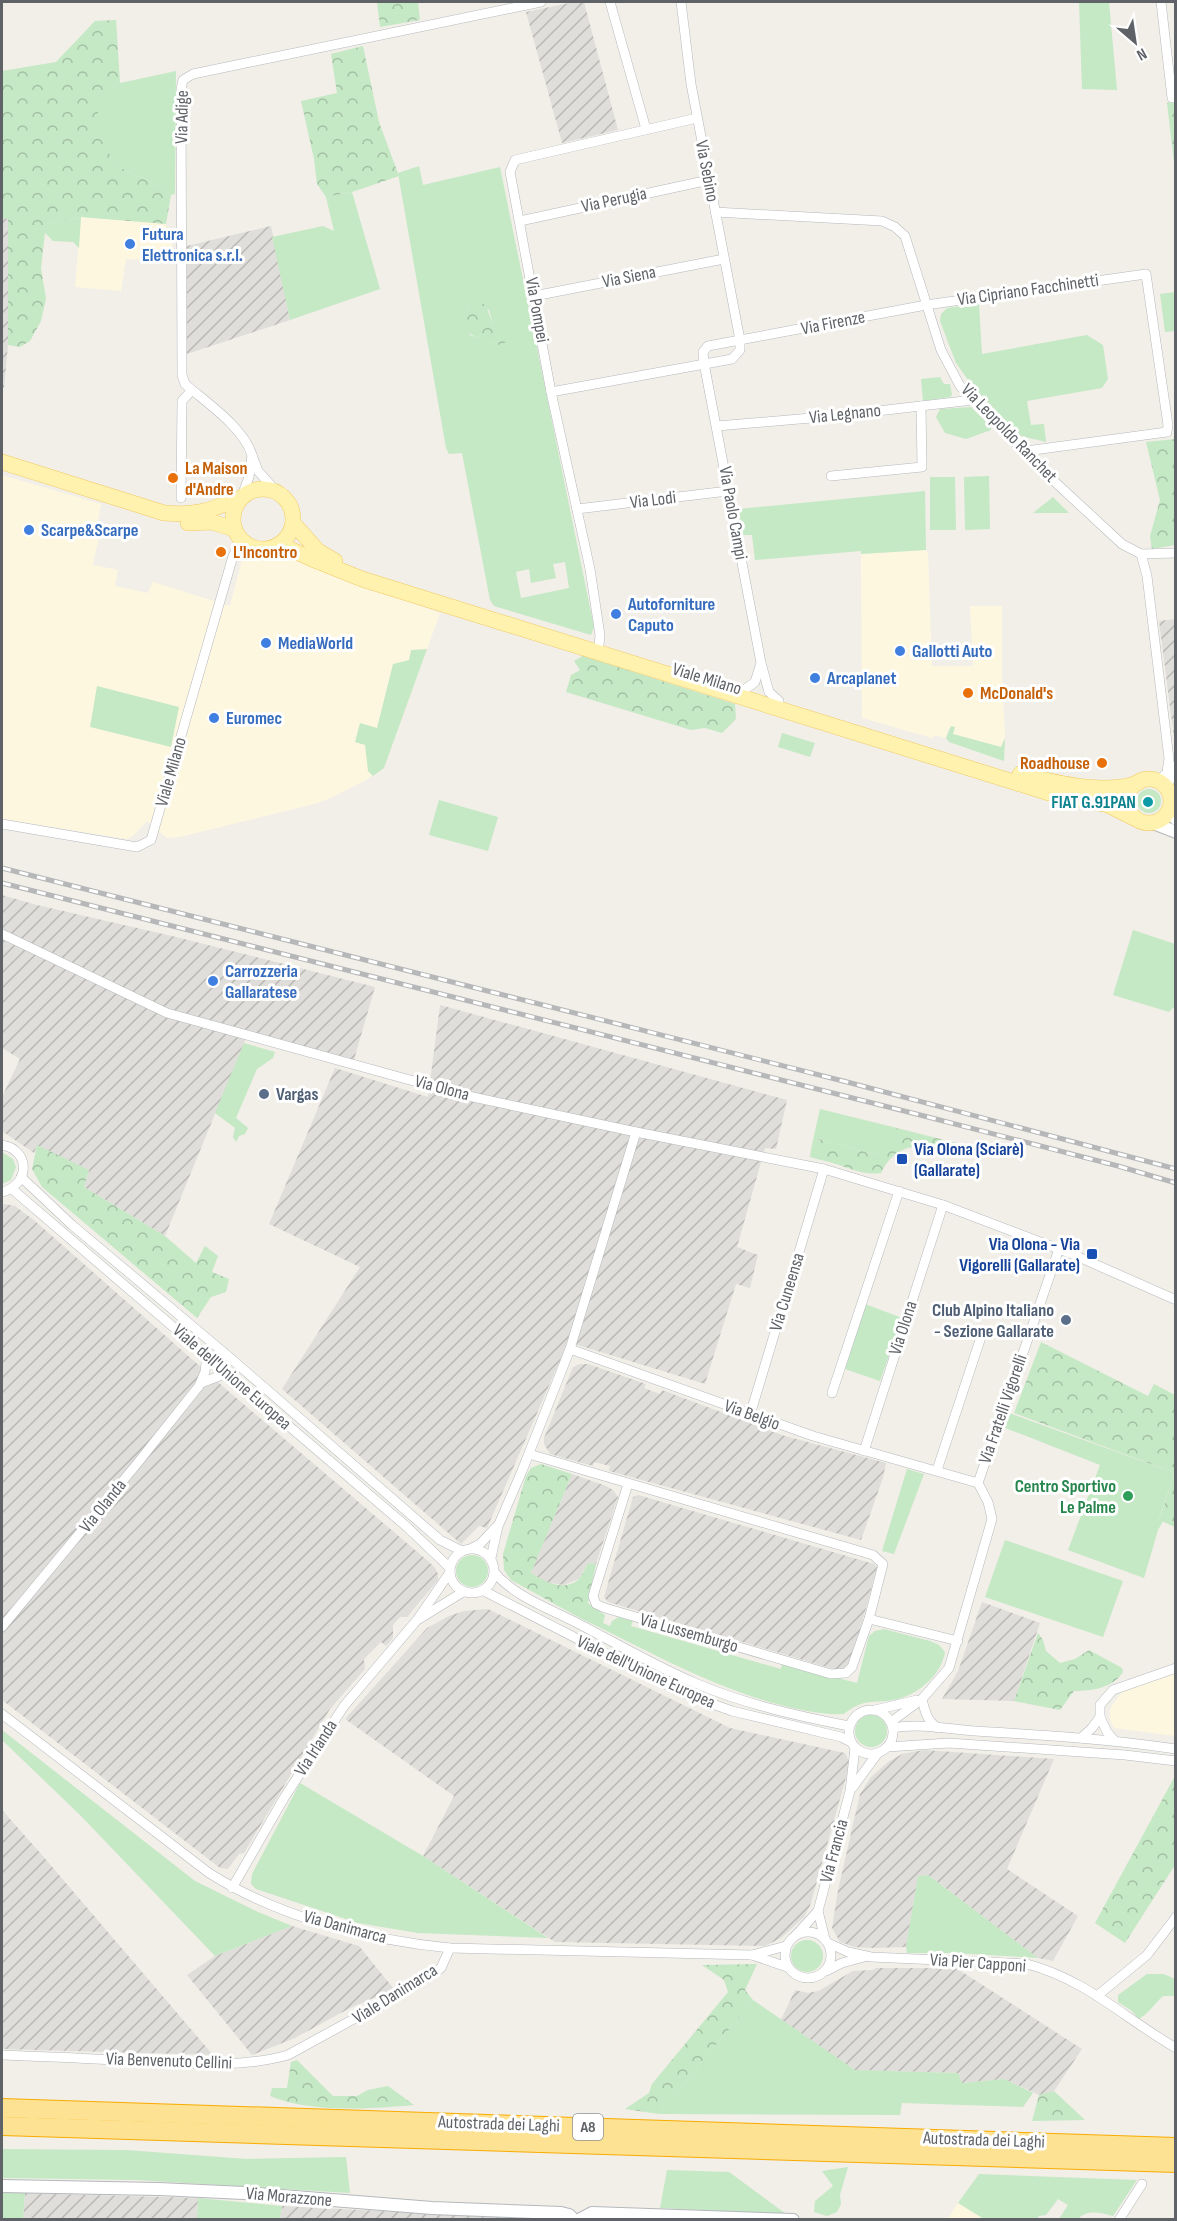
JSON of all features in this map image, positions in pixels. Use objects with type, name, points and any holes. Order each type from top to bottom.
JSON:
[{"type":"highway","name":"Autostrada dei Laghi","points":[[2,2108],[1176,2147]]},
{"type":"highway","name":"Autostrada dei Laghi","points":[[2,2126],[1176,2163]]},
{"type":"main road","points":[[2,462],[164,513],[188,515],[208,511],[257,489],[276,491],[290,504],[293,523],[291,531],[279,544],[260,549],[212,522],[181,523],[155,519],[2,469]]},
{"type":"main road","points":[[241,498],[233,512],[242,539]]},
{"type":"main road","name":"Viale Milano","points":[[293,523],[318,551],[333,560],[779,701],[1030,777],[1066,784],[1111,788],[1138,783]]},
{"type":"main road","name":"Viale Milano","points":[[279,544],[362,579],[1041,790],[1071,799],[1108,805],[1136,819]]},
{"type":"main road","points":[[1144,780],[1170,797],[1162,819],[1153,823],[1136,819],[1131,814],[1127,800],[1129,793],[1138,783],[1144,780]]},
{"type":"street","name":"Via Adige","points":[[276,491],[258,471],[248,445],[240,433],[183,380],[181,365],[181,89],[183,80],[193,74],[541,2]]},
{"type":"street","points":[[610,2],[646,129]]},
{"type":"street","name":"Via Sebino","points":[[681,2],[697,118],[740,340]]},
{"type":"street","points":[[1161,2],[1172,98]]},
{"type":"street","name":"Via Pompei","points":[[599,645],[600,635],[590,569],[551,392],[510,172],[511,165],[515,160],[697,118]]},
{"type":"street","name":"Via Perugia","points":[[520,220],[708,180]]},
{"type":"street","name":"Via Leopoldo Ranchet","points":[[715,212],[882,221],[896,227],[905,236],[926,305],[949,368],[973,400],[1026,451],[1042,470],[1122,544],[1141,554]]},
{"type":"street","name":"Via Siena","points":[[534,296],[724,259]]},
{"type":"street","name":"Via Cipriano Facchinetti","points":[[926,305],[1146,274],[1168,425],[1167,432],[1026,451]]},
{"type":"street","name":"Via Firenze","points":[[704,363],[703,352],[708,346],[926,305]]},
{"type":"street","points":[[551,392],[732,359],[740,350],[740,340]]},
{"type":"street","name":"Via Paolo Campi","points":[[704,363],[761,663],[769,692],[779,701]]},
{"type":"street","points":[[181,498],[182,401],[192,390]]},
{"type":"street","name":"Via Legnano","points":[[717,426],[973,400]]},
{"type":"street","points":[[831,476],[922,466],[921,406]]},
{"type":"street","points":[[241,498],[249,477],[252,455]]},
{"type":"street","name":"Via Lodi","points":[[577,509],[728,491]]},
{"type":"street","name":"Viale Milano","points":[[2,824],[137,847],[151,840],[233,556],[242,539]]},
{"type":"street","points":[[1170,797],[1172,766],[1147,576],[1141,554],[1176,553]]},
{"type":"street","points":[[744,690],[755,682],[761,663]]},
{"type":"street","points":[[1153,823],[1176,832]]},
{"type":"street","name":"Via Olona","points":[[2,934],[167,1013],[468,1096],[824,1169],[943,1205],[1059,1249],[1176,1300]]},
{"type":"street","points":[[484,1591],[491,1584],[495,1573],[491,1558],[499,1524],[570,1349],[636,1132]]},
{"type":"street","points":[[2,1145],[16,1151],[23,1168],[21,1178],[12,1189],[2,1192]]},
{"type":"street","name":"Via Cuneensa","points":[[750,1415],[824,1169]]},
{"type":"street","name":"Viale dell'Unione Europea","points":[[21,1178],[81,1233],[228,1356],[440,1540],[486,1553],[491,1558]]},
{"type":"street","name":"Viale dell'Unione Europea","points":[[12,1189],[407,1527],[450,1570],[454,1584],[463,1592],[471,1594],[484,1591],[685,1694],[732,1711],[841,1737],[869,1754],[877,1754]]},
{"type":"street","points":[[832,1393],[899,1191]]},
{"type":"street","name":"Via Olona","points":[[864,1451],[943,1205]]},
{"type":"street","name":"Via Fratelli Vigorelli","points":[[892,1725],[922,1699],[949,1668],[993,1519],[988,1502],[978,1483],[1059,1249]]},
{"type":"street","points":[[937,1470],[981,1337]]},
{"type":"street","name":"Via Belgio","points":[[570,1349],[813,1436],[978,1483]]},
{"type":"street","name":"Via Olanda","points":[[2,1627],[201,1383],[207,1355]]},
{"type":"street","points":[[201,1383],[222,1375],[230,1375]]},
{"type":"street","name":"Via Lussemburgo","points":[[529,1454],[873,1555],[883,1564],[869,1619],[852,1667],[846,1673],[831,1674],[596,1604],[593,1596],[628,1484]]},
{"type":"street","points":[[450,1570],[456,1556],[480,1544],[499,1524]]},
{"type":"street","name":"Via Irlanda","points":[[232,1888],[284,1798],[344,1706],[417,1620],[450,1570]]},
{"type":"street","name":"Viale dell'Unione Europea","points":[[495,1573],[501,1581],[534,1601],[695,1683],[739,1699],[812,1719],[849,1726]]},
{"type":"street","name":"Via Irlanda","points":[[417,1620],[463,1592]]},
{"type":"street","points":[[869,1619],[958,1641]]},
{"type":"street","points":[[1114,1740],[1107,1732],[1100,1717],[1100,1704],[1113,1690],[1176,1668]]},
{"type":"street","points":[[853,1745],[849,1726],[859,1714],[922,1699],[926,1716],[930,1723],[938,1728]]},
{"type":"street","points":[[873,1710],[880,1712],[892,1725],[893,1735],[887,1747],[877,1754]]},
{"type":"street","name":"Via Danimarca","points":[[2,1714],[201,1868],[232,1888],[303,1917],[360,1933],[419,1945],[450,1948],[752,1955],[786,1946]]},
{"type":"street","points":[[1080,1738],[1100,1717]]},
{"type":"street","points":[[892,1725],[1114,1740],[1176,1749]]},
{"type":"street","points":[[887,1747],[949,1743],[1125,1755],[1176,1761]]},
{"type":"street","name":"Via Francia","points":[[796,1935],[818,1911],[850,1791],[853,1745]]},
{"type":"street","name":"Via Francia","points":[[850,1791],[877,1754]]},
{"type":"street","name":"Via Francia","points":[[818,1911],[826,1941]]},
{"type":"street","points":[[1097,1996],[1147,1955],[1176,1917]]},
{"type":"street","name":"Via Pier Capponi","points":[[796,1935],[809,1932],[848,1952],[866,1957],[1028,1965],[1068,1978],[1176,2048]]},
{"type":"street","points":[[787,1967],[784,1960],[786,1946],[796,1935]]},
{"type":"street","points":[[825,1972],[831,1958],[826,1941]]},
{"type":"street","name":"Viale Danimarca","points":[[330,2032],[414,1986],[441,1968],[450,1948]]},
{"type":"street","name":"Via Danimarca","points":[[752,1955],[787,1967]]},
{"type":"street","name":"Via Pier Capponi","points":[[787,1967],[798,1977],[805,1979],[819,1976],[842,1963],[866,1957]]},
{"type":"street","name":"Via Benvenuto Cellini","points":[[2,2055],[244,2063],[288,2055],[330,2032]]},
{"type":"street","points":[[1119,2220],[1142,2184]]},
{"type":"street","name":"Via Morazzone","points":[[2,2186],[244,2193],[432,2208],[561,2213],[569,2215],[574,2220]]},
{"type":"street","points":[[579,2220],[592,2214],[793,2220]]},
{"type":"shaded area","points":[[584,2],[618,130],[562,143],[526,12]]},
{"type":"shaded area","points":[[81,217],[166,224],[166,236],[172,239],[172,261],[126,259],[121,291],[75,287]]},
{"type":"shaded area","points":[[2,218],[8,218],[8,345],[4,388],[2,387]]},
{"type":"shaded area","points":[[271,226],[290,320],[187,354],[187,246]]},
{"type":"shaded area","points":[[2,475],[101,504],[96,533],[99,536],[93,565],[118,570],[115,586],[148,593],[153,582],[230,606],[244,552],[263,548],[440,613],[384,768],[333,797],[314,804],[180,837],[167,838],[147,821],[133,836],[126,839],[2,819]]},
{"type":"shaded area","points":[[926,550],[928,553],[932,666],[973,666],[970,606],[1002,606],[1005,738],[1001,747],[953,734],[949,728],[946,738],[935,735],[932,738],[862,718],[861,554]]},
{"type":"shaded area","points":[[1176,619],[1175,746],[1159,621]]},
{"type":"shaded area","points":[[2,895],[375,987],[354,1060],[249,1031],[165,1236],[84,1187],[89,1170],[37,1146],[34,1153],[2,1131],[2,1097],[20,1059],[2,1048]]},
{"type":"shaded area","points":[[440,1005],[787,1100],[776,1149],[765,1148],[737,1247],[758,1255],[750,1288],[736,1284],[705,1384],[568,1342],[487,1528],[479,1526],[461,1544],[282,1389],[360,1267],[269,1224],[335,1068],[428,1097]]},
{"type":"shaded area","points":[[2,1205],[15,1206],[35,1221],[227,1390],[428,1561],[438,1574],[438,1580],[407,1617],[400,1617],[393,1625],[393,1638],[386,1646],[381,1642],[364,1659],[365,1669],[330,1709],[244,1853],[239,1854],[228,1869],[220,1868],[2,1700]]},
{"type":"shaded area","points":[[588,1364],[646,1384],[644,1388],[660,1394],[662,1390],[785,1436],[886,1463],[861,1540],[609,1471],[610,1466],[594,1462],[593,1466],[550,1454],[544,1444],[544,1438],[573,1367]]},
{"type":"shaded area","points":[[572,1474],[606,1486],[618,1497],[596,1564],[588,1563],[579,1579],[564,1585],[544,1582],[531,1573]]},
{"type":"shaded area","points":[[638,1495],[874,1564],[877,1567],[850,1667],[840,1671],[608,1602],[604,1597],[633,1497]]},
{"type":"shaded area","points":[[982,1602],[1040,1623],[1014,1701],[942,1699],[958,1671]]},
{"type":"shaded area","points":[[488,1609],[730,1728],[845,1753],[850,1763],[810,1906],[804,1917],[781,1938],[765,1946],[555,1942],[423,1856],[454,1796],[345,1719],[427,1628],[464,1611]]},
{"type":"shaded area","points":[[1175,1672],[1175,1736],[1114,1728],[1110,1720],[1110,1709],[1122,1691]]},
{"type":"shaded area","points":[[924,1750],[1054,1759],[1007,1869],[1078,1916],[1053,1961],[1038,1958],[928,1875],[918,1877],[906,1947],[854,1947],[840,1942],[832,1928],[838,1890],[860,1794],[871,1777],[888,1762],[902,1754]]},
{"type":"shaded area","points":[[2,1810],[42,1855],[213,2055],[2,2049]]},
{"type":"shaded area","points":[[292,1926],[359,1946],[394,1989],[350,2008],[295,2038],[252,2055],[187,1975],[215,1956]]},
{"type":"shaded area","points":[[876,1968],[956,1968],[1082,2049],[1054,2091],[1039,2095],[1004,2079],[962,2083],[958,2073],[855,2070],[781,2020],[795,1990],[808,1993],[818,1991],[853,1971]]},
{"type":"shaded area","points":[[25,2193],[198,2198],[197,2219],[23,2220]]},
{"type":"shaded area","points":[[958,2203],[984,2219],[947,2220]]},
{"type":"shaded area","points":[[282,2206],[542,2219],[280,2220]]},
{"type":"green space","points":[[377,2],[418,2],[420,20],[380,27]]},
{"type":"green space","points":[[1079,2],[1109,2],[1117,90],[1082,89]]},
{"type":"green space","points":[[116,20],[120,83],[98,92],[98,126],[107,151],[125,171],[144,178],[171,195],[166,224],[81,217],[49,224],[45,233],[41,268],[46,299],[41,321],[30,341],[20,347],[8,345],[8,219],[2,218],[2,71],[56,62],[95,21]]},
{"type":"green space","points":[[363,46],[379,122],[399,176],[352,192],[326,197],[317,184],[301,101],[337,93],[331,54]]},
{"type":"green space","points":[[176,71],[175,194],[171,195],[144,178],[125,171],[107,151],[97,126],[98,92],[120,83]]},
{"type":"green space","points":[[1175,101],[1175,171],[1167,103]]},
{"type":"green space","points":[[419,166],[423,185],[500,167],[594,627],[591,635],[494,606],[490,600],[462,453],[449,454],[446,448],[398,173]],"holes":[[[471,302],[489,310],[494,327],[494,344],[470,335],[462,317]],[[565,562],[569,588],[521,598],[516,572],[529,569],[531,583],[556,578],[553,564]]]},
{"type":"green space","points":[[352,192],[380,289],[290,320],[272,237],[323,226],[334,231],[326,197]]},
{"type":"green space","points":[[81,217],[79,248],[73,242],[53,241],[45,233],[49,224]]},
{"type":"green space","points":[[1175,292],[1175,331],[1165,332],[1160,294]]},
{"type":"green space","points":[[471,302],[485,304],[494,326],[499,326],[506,335],[506,342],[500,345],[490,343],[475,337],[463,328],[462,317]]},
{"type":"green space","points":[[979,304],[982,354],[1087,335],[1103,345],[1108,379],[1102,388],[1027,401],[1031,425],[1044,424],[1046,442],[1021,436],[973,387],[956,363],[940,321],[941,314],[947,308]]},
{"type":"green space","points":[[940,377],[944,384],[950,384],[952,395],[923,401],[921,379]]},
{"type":"green space","points":[[971,407],[990,426],[991,430],[966,439],[945,433],[936,417],[940,409]]},
{"type":"green space","points":[[1175,439],[1175,545],[1152,549],[1150,536],[1160,500],[1146,442]]},
{"type":"green space","points":[[989,476],[990,529],[965,530],[964,477]]},
{"type":"green space","points":[[930,477],[955,477],[956,530],[930,530]]},
{"type":"green space","points":[[925,491],[926,550],[861,554],[861,551],[755,560],[752,535],[742,535],[739,509]]},
{"type":"green space","points":[[1053,497],[1069,513],[1033,513]]},
{"type":"green space","points":[[427,649],[384,768],[373,776],[368,771],[365,745],[355,742],[360,723],[377,728],[393,664],[409,660],[411,650]]},
{"type":"green space","points":[[583,656],[735,704],[736,719],[722,733],[705,728],[691,730],[566,692],[571,675],[580,670],[574,661]]},
{"type":"green space","points":[[97,686],[179,707],[171,747],[90,727]]},
{"type":"green space","points":[[951,726],[955,727],[953,734],[1001,747],[1005,738],[1004,761],[949,742],[946,738]]},
{"type":"green space","points":[[782,733],[815,743],[810,757],[778,747]]},
{"type":"green space","points":[[1144,789],[1154,789],[1161,796],[1161,806],[1154,813],[1144,813],[1137,806],[1137,796]]},
{"type":"green space","points":[[439,800],[498,817],[488,851],[429,835]]},
{"type":"green space","points":[[1133,930],[1175,944],[1175,1006],[1169,1012],[1113,995]]},
{"type":"green space","points":[[244,1043],[275,1052],[273,1058],[257,1069],[236,1118],[248,1128],[236,1142],[233,1137],[235,1128],[215,1113]]},
{"type":"green space","points":[[820,1109],[897,1128],[881,1153],[873,1154],[818,1139],[811,1149]]},
{"type":"green space","points":[[897,1128],[956,1143],[951,1152],[930,1147],[902,1150],[894,1155],[881,1173],[874,1174],[810,1157],[811,1149],[818,1139],[873,1154],[880,1153]]},
{"type":"green space","points":[[37,1145],[89,1170],[84,1187],[165,1236],[196,1263],[205,1246],[218,1256],[212,1272],[229,1279],[226,1292],[211,1297],[197,1318],[42,1187],[32,1169]]},
{"type":"green space","points":[[2,1152],[13,1159],[16,1167],[11,1180],[2,1184]]},
{"type":"green space","points":[[865,1304],[902,1318],[880,1381],[845,1369]]},
{"type":"green space","points":[[1041,1342],[1148,1396],[1154,1384],[1175,1395],[1175,1473],[1014,1413]]},
{"type":"green space","name":"Centro Sportivo Le Palme","points":[[1009,1413],[1175,1473],[1159,1519],[1163,1521],[1158,1530],[1144,1578],[1068,1550],[1100,1465],[1003,1427]]},
{"type":"green space","points":[[541,1464],[572,1474],[531,1573],[548,1582],[566,1585],[578,1580],[588,1563],[596,1564],[588,1603],[580,1618],[511,1580],[504,1570],[503,1554],[526,1476],[531,1468]]},
{"type":"green space","points":[[907,1469],[924,1474],[894,1554],[882,1551]]},
{"type":"green space","points":[[1175,1473],[1175,1527],[1159,1520]]},
{"type":"green space","points":[[1005,1540],[1123,1581],[1103,1637],[985,1597]]},
{"type":"green space","points":[[472,1555],[483,1560],[488,1571],[483,1582],[472,1587],[461,1582],[456,1571],[461,1560]]},
{"type":"green space","points":[[588,1603],[605,1615],[603,1623],[610,1626],[612,1621],[619,1617],[633,1621],[631,1626],[781,1669],[782,1664],[857,1683],[869,1636],[875,1631],[884,1629],[930,1641],[939,1645],[945,1652],[935,1674],[909,1695],[893,1700],[865,1703],[844,1714],[818,1713],[751,1696],[677,1666],[580,1618]]},
{"type":"green space","points":[[1038,1633],[1046,1651],[1060,1663],[1075,1659],[1089,1650],[1122,1668],[1123,1672],[1108,1685],[1074,1691],[1060,1710],[1014,1701]]},
{"type":"green space","points":[[871,1715],[882,1720],[887,1731],[882,1742],[871,1747],[860,1742],[855,1731],[860,1720]]},
{"type":"green space","points":[[2,1730],[195,1881],[292,1926],[215,1956],[81,1816],[2,1740]]},
{"type":"green space","points":[[1175,1776],[1175,1865],[1125,1943],[1095,1923]]},
{"type":"green space","points":[[300,1783],[423,1856],[548,1938],[418,1933],[358,1923],[256,1889],[251,1884],[252,1874]]},
{"type":"green space","points":[[928,1875],[1038,1958],[907,1953],[906,1947],[918,1876]]},
{"type":"green space","points":[[807,1940],[819,1944],[823,1956],[819,1968],[807,1972],[795,1968],[791,1956],[795,1944]]},
{"type":"green space","points":[[757,1964],[745,1990],[753,2000],[659,2114],[625,2109],[649,2093],[652,2084],[728,1992],[724,1980],[702,1965]]},
{"type":"green space","points":[[1147,1974],[1164,1974],[1175,1979],[1175,1996],[1163,1996],[1139,2019],[1132,2011],[1118,2002],[1118,1995]]},
{"type":"green space","points":[[753,2000],[855,2070],[958,2073],[962,2083],[1004,2079],[1033,2093],[1023,2107],[902,2103],[900,2115],[659,2114]]},
{"type":"green space","points":[[297,2060],[333,2096],[357,2096],[368,2090],[388,2086],[414,2105],[379,2108],[322,2107],[303,2105],[270,2096],[272,2088],[287,2088],[291,2062]]},
{"type":"green space","points":[[1054,2091],[1085,2120],[1032,2121],[1039,2095]]},
{"type":"green space","points":[[2,2149],[126,2150],[247,2159],[346,2157],[350,2193],[136,2180],[2,2178]]},
{"type":"green space","points":[[848,2167],[840,2195],[841,2204],[837,2212],[827,2216],[814,2212],[815,2201],[833,2186],[822,2171]]},
{"type":"green space","points":[[667,2170],[729,2172],[786,2214],[660,2208]]},
{"type":"green space","points":[[979,2174],[1137,2180],[1113,2216],[1090,2213],[1078,2219],[1059,2219],[1068,2205],[1058,2199],[1046,2215],[1039,2216],[1037,2219],[984,2219],[958,2203]]},
{"type":"green space","points":[[2,2192],[25,2193],[23,2219],[2,2219]]},
{"type":"green space","points":[[198,2198],[282,2206],[280,2219],[197,2219]]},
{"type":"railway","points":[[2,868],[847,1082],[1176,1169]]},
{"type":"railway","points":[[2,883],[928,1117],[1176,1183]]},
{"type":"place","name":"Futura Elettronica s.r.l.","points":[[130,244]]},
{"type":"place","name":"La Maison d'Andre","points":[[173,478]]},
{"type":"place","name":"Scarpe&Scarpe","points":[[29,530]]},
{"type":"place","name":"L'Incontro","points":[[221,552]]},
{"type":"place","name":"Autoforniture Caputo","points":[[616,614]]},
{"type":"place","name":"MediaWorld","points":[[266,643]]},
{"type":"place","name":"Gallotti Auto","points":[[900,651]]},
{"type":"place","name":"Arcaplanet","points":[[815,678]]},
{"type":"place","name":"McDonald's","points":[[968,693]]},
{"type":"place","name":"Euromec","points":[[214,718]]},
{"type":"place","name":"Roadhouse","points":[[1102,763]]},
{"type":"place","name":"FIAT G.91PAN","points":[[1148,802]]},
{"type":"place","name":"Carrozzeria Gallaratese","points":[[213,981]]},
{"type":"place","name":"Vargas","points":[[264,1094]]},
{"type":"place","name":"Via Olona (Sciarè) (Gallarate)","points":[[902,1159]]},
{"type":"place","name":"Via Olona - Via Vigorelli (Gallarate)","points":[[1092,1254]]},
{"type":"place","name":"Club Alpino Italiano - Sezione Gallarate","points":[[1066,1320]]},
{"type":"place","name":"Centro Sportivo Le Palme","points":[[1128,1496]]}]
